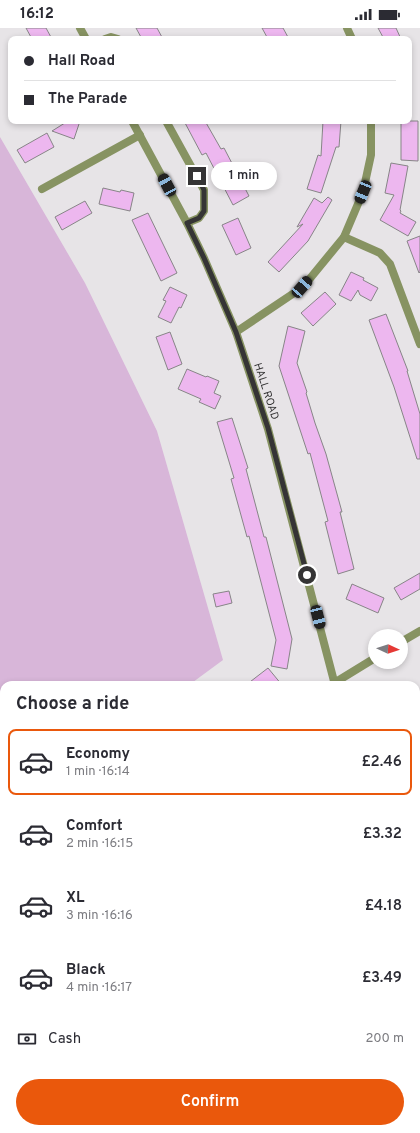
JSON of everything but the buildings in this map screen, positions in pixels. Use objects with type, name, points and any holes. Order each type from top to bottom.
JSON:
[{"type":"street","name":"HALL ROAD","points":[[134,124],[187,223],[236,332],[268,428],[333,681]]},
{"type":"street","points":[[168,124],[204,190],[204,211],[199,218],[187,223]]},
{"type":"street","points":[[236,332],[302,287],[344,238],[363,192],[370,155],[371,124]]},
{"type":"street","points":[[42,189],[140,135]]},
{"type":"street","points":[[344,238],[380,253],[390,264],[420,344]]},
{"type":"street","points":[[408,638],[420,631]]},
{"type":"street","points":[[339,681],[368,662]]},
{"type":"shaded area","points":[[0,137],[85,283],[157,431],[223,660],[194,681],[0,681]]},
{"type":"route","points":[[197,176],[204,190],[204,211],[199,218],[187,223],[236,332],[268,428],[307,575]]}]
